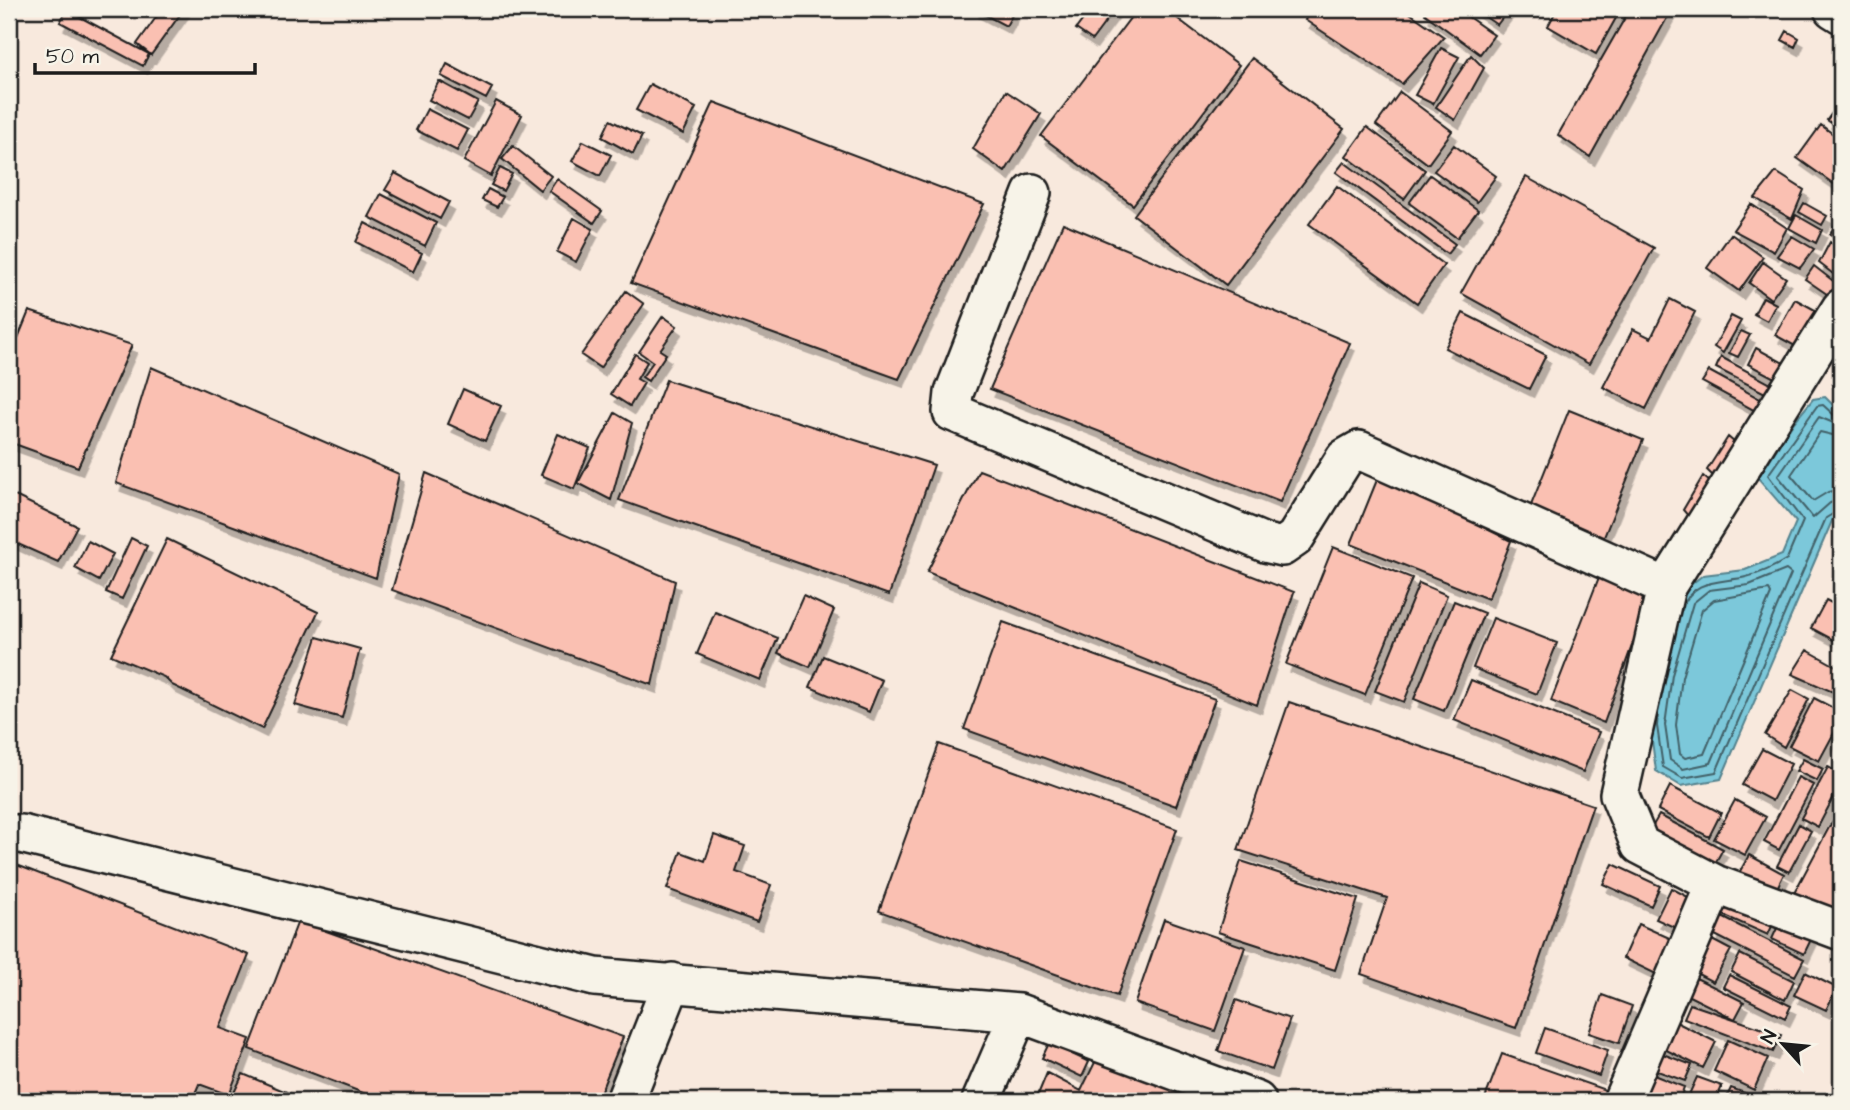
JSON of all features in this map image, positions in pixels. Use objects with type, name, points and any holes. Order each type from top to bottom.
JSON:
[{"type":"street","points":[[1833,9],[1841,14]]},
{"type":"street","points":[[1032,193],[954,393],[951,412],[1265,543],[1282,547],[1295,538],[1345,458],[1359,450],[1666,587]]},
{"type":"street","points":[[1841,308],[1666,587],[1619,794],[1640,845],[1715,884],[1841,931]]},
{"type":"street","points":[[9,834],[21,834],[595,977],[1020,1013],[1257,1101]]},
{"type":"street","points":[[1622,1101],[1715,884]]},
{"type":"street","points":[[625,1101],[672,982]]},
{"type":"street","points":[[981,1101],[1020,1013]]},
{"type":"water","points":[[1825,397],[1841,413],[1841,514],[1832,521],[1721,779],[1681,786],[1656,771],[1650,726],[1679,594],[1703,575],[1745,570],[1782,555],[1796,522],[1758,478],[1794,422],[1813,399]]},
{"type":"building","points":[[162,9],[184,9],[151,55],[137,44]]},
{"type":"building","points":[[974,9],[1013,9],[1015,10],[1006,26]]},
{"type":"building","points":[[1091,9],[1115,9],[1092,40],[1076,29]]},
{"type":"building","points":[[1137,9],[1165,9],[1239,65],[1133,205],[1041,136]]},
{"type":"building","points":[[1311,9],[1404,9],[1444,37],[1402,84],[1305,20]]},
{"type":"building","points":[[1427,9],[1457,9],[1494,35],[1480,54],[1425,14]]},
{"type":"building","points":[[1474,9],[1509,9],[1497,25]]},
{"type":"building","points":[[1557,9],[1621,9],[1596,54],[1548,26]]},
{"type":"building","points":[[1630,9],[1672,9],[1590,157],[1558,135]]},
{"type":"building","points":[[67,10],[149,54],[143,66],[60,22]]},
{"type":"building","points":[[1787,31],[1799,38],[1795,47],[1782,40]]},
{"type":"building","points":[[1441,48],[1459,57],[1433,104],[1415,95]]},
{"type":"building","points":[[1471,55],[1484,68],[1455,120],[1436,107]]},
{"type":"building","points":[[1252,58],[1344,129],[1226,285],[1134,215]]},
{"type":"building","points":[[447,64],[492,88],[486,99],[441,76]]},
{"type":"building","points":[[439,81],[478,102],[468,120],[429,100]]},
{"type":"building","points":[[650,84],[696,108],[683,134],[636,110]]},
{"type":"building","points":[[1006,91],[1041,114],[1005,172],[973,149]]},
{"type":"building","points":[[1400,92],[1452,131],[1428,164],[1376,125]]},
{"type":"building","points":[[496,101],[522,115],[491,176],[464,161]]},
{"type":"building","points":[[714,102],[984,204],[899,379],[631,283]]},
{"type":"building","points":[[1839,103],[1841,105],[1841,130],[1827,120]]},
{"type":"building","points":[[427,109],[468,130],[457,151],[416,130]]},
{"type":"building","points":[[610,120],[642,136],[633,154],[602,137]]},
{"type":"building","points":[[1821,125],[1841,140],[1841,189],[1797,158]]},
{"type":"building","points":[[1367,127],[1425,170],[1404,199],[1346,156]]},
{"type":"building","points":[[583,141],[611,155],[600,176],[572,161]]},
{"type":"building","points":[[1454,145],[1496,176],[1477,202],[1434,171]]},
{"type":"building","points":[[513,146],[551,176],[540,190],[502,159]]},
{"type":"building","points":[[1344,162],[1455,244],[1447,254],[1336,172]]},
{"type":"building","points":[[500,168],[512,174],[503,191],[491,185]]},
{"type":"building","points":[[1776,172],[1804,190],[1792,219],[1755,198]]},
{"type":"building","points":[[395,173],[449,202],[440,219],[385,190]]},
{"type":"building","points":[[1430,175],[1478,210],[1457,238],[1409,203]]},
{"type":"building","points":[[1526,177],[1654,248],[1589,364],[1461,293]]},
{"type":"building","points":[[557,179],[602,211],[594,223],[549,191]]},
{"type":"building","points":[[1337,186],[1444,265],[1417,303],[1309,224]]},
{"type":"building","points":[[488,189],[503,197],[497,207],[482,200]]},
{"type":"building","points":[[381,194],[436,223],[425,246],[369,217]]},
{"type":"building","points":[[1804,203],[1827,216],[1822,225],[1799,212]]},
{"type":"building","points":[[1751,204],[1787,228],[1774,252],[1733,230]]},
{"type":"building","points":[[1841,211],[1841,241],[1830,235]]},
{"type":"building","points":[[1796,215],[1822,230],[1816,243],[1789,228]]},
{"type":"building","points":[[574,218],[593,229],[576,262],[557,252]]},
{"type":"building","points":[[365,223],[422,253],[413,272],[356,242]]},
{"type":"building","points":[[1063,223],[1350,343],[1280,502],[990,389]]},
{"type":"building","points":[[1731,234],[1763,257],[1739,291],[1707,268]]},
{"type":"building","points":[[1792,236],[1814,249],[1800,268],[1777,256]]},
{"type":"building","points":[[1830,242],[1841,250],[1841,280],[1819,263]]},
{"type":"building","points":[[1763,262],[1786,278],[1771,299],[1749,283]]},
{"type":"building","points":[[1814,266],[1841,287],[1837,301],[1805,279]]},
{"type":"building","points":[[626,291],[644,304],[600,368],[581,355]]},
{"type":"building","points":[[1763,297],[1776,304],[1767,321],[1754,314]]},
{"type":"building","points":[[1670,299],[1695,312],[1646,409],[1603,387],[1633,329],[1651,338]]},
{"type":"building","points":[[1795,299],[1826,316],[1806,352],[1775,335]]},
{"type":"building","points":[[29,311],[132,345],[78,467],[9,442],[9,360]]},
{"type":"building","points":[[1463,313],[1546,355],[1529,389],[1445,348]]},
{"type":"building","points":[[663,316],[677,326],[660,350],[666,354],[648,381],[642,377],[653,362],[639,352]]},
{"type":"building","points":[[1731,316],[1741,321],[1723,353],[1714,347]]},
{"type":"building","points":[[1741,331],[1750,335],[1738,357],[1729,353]]},
{"type":"building","points":[[1756,348],[1793,368],[1784,383],[1748,364]]},
{"type":"building","points":[[635,354],[647,362],[637,379],[644,383],[630,406],[611,394]]},
{"type":"building","points":[[1721,357],[1773,385],[1767,394],[1716,368]]},
{"type":"building","points":[[151,367],[399,474],[376,578],[116,483]]},
{"type":"building","points":[[1709,371],[1766,402],[1759,413],[1702,382]]},
{"type":"building","points":[[666,380],[934,465],[889,595],[619,500]]},
{"type":"building","points":[[463,389],[501,406],[485,441],[448,424]]},
{"type":"building","points":[[1569,410],[1643,440],[1602,542],[1528,513]]},
{"type":"building","points":[[615,413],[632,423],[611,500],[578,483]]},
{"type":"building","points":[[558,434],[590,448],[574,489],[541,475]]},
{"type":"building","points":[[1728,437],[1735,443],[1714,477],[1707,470]]},
{"type":"building","points":[[979,470],[1294,592],[1257,705],[927,572]]},
{"type":"building","points":[[426,473],[675,581],[652,685],[392,590]]},
{"type":"building","points":[[1379,475],[1511,541],[1488,599],[1351,544]]},
{"type":"building","points":[[1703,476],[1711,483],[1689,517],[1683,510]]},
{"type":"building","points":[[9,493],[77,526],[58,562],[9,540]]},
{"type":"building","points":[[131,538],[147,546],[122,599],[106,592]]},
{"type":"building","points":[[167,539],[318,612],[262,729],[172,685],[164,677],[111,655]]},
{"type":"building","points":[[88,541],[113,554],[99,581],[75,568]]},
{"type":"building","points":[[1333,547],[1412,578],[1365,695],[1286,664]]},
{"type":"building","points":[[1601,572],[1651,593],[1604,723],[1551,701]]},
{"type":"building","points":[[1419,583],[1447,595],[1404,702],[1375,691]]},
{"type":"building","points":[[803,596],[834,610],[810,667],[778,653]]},
{"type":"building","points":[[1826,600],[1841,608],[1841,644],[1811,628]]},
{"type":"building","points":[[1454,601],[1484,613],[1444,711],[1414,699]]},
{"type":"building","points":[[715,612],[778,638],[760,680],[697,654]]},
{"type":"building","points":[[1493,618],[1557,643],[1537,694],[1473,668]]},
{"type":"building","points":[[1003,622],[1215,699],[1176,806],[964,729]]},
{"type":"building","points":[[317,637],[360,649],[342,718],[295,705]]},
{"type":"building","points":[[1807,650],[1841,669],[1833,692],[1792,674]]},
{"type":"building","points":[[823,656],[882,680],[869,712],[810,687]]},
{"type":"building","points":[[1471,680],[1599,732],[1583,772],[1454,720]]},
{"type":"building","points":[[1792,690],[1809,699],[1784,747],[1765,735]]},
{"type":"building","points":[[1814,698],[1841,712],[1841,720],[1819,761],[1789,746]]},
{"type":"building","points":[[1289,702],[1593,805],[1516,1028],[1361,974],[1387,898],[1238,850]]},
{"type":"building","points":[[939,744],[1177,829],[1117,996],[879,911]]},
{"type":"building","points":[[1762,749],[1791,764],[1772,801],[1742,785]]},
{"type":"building","points":[[1803,759],[1823,769],[1817,781],[1796,771]]},
{"type":"building","points":[[1828,767],[1841,774],[1841,783],[1818,827],[1801,818]]},
{"type":"building","points":[[1798,777],[1813,785],[1779,850],[1764,842]]},
{"type":"building","points":[[1670,786],[1721,813],[1709,837],[1658,810]]},
{"type":"building","points":[[1735,800],[1766,817],[1745,855],[1714,839]]},
{"type":"building","points":[[1841,805],[1841,921],[1793,895]]},
{"type":"building","points":[[1659,815],[1723,849],[1712,869],[1648,834]]},
{"type":"building","points":[[1799,824],[1811,831],[1789,872],[1777,866]]},
{"type":"building","points":[[714,835],[745,846],[736,872],[771,885],[757,922],[667,889],[681,852],[705,861]]},
{"type":"building","points":[[1749,855],[1784,874],[1775,892],[1739,873]]},
{"type":"building","points":[[1241,861],[1358,899],[1335,970],[1218,932]]},
{"type":"building","points":[[9,862],[249,955],[220,1028],[250,1039],[229,1095],[199,1084],[192,1101],[18,1101],[9,1098]]},
{"type":"building","points":[[1613,864],[1660,886],[1651,906],[1603,884]]},
{"type":"building","points":[[1671,888],[1690,898],[1676,928],[1656,919]]},
{"type":"building","points":[[1720,890],[1777,915],[1768,935],[1712,910]]},
{"type":"building","points":[[1784,913],[1816,929],[1804,954],[1772,939]]},
{"type":"building","points":[[1722,917],[1804,959],[1795,976],[1713,934]]},
{"type":"building","points":[[1164,919],[1245,947],[1215,1031],[1135,1003]]},
{"type":"building","points":[[298,921],[623,1037],[597,1101],[384,1101],[249,1049]]},
{"type":"building","points":[[1638,924],[1674,940],[1658,975],[1623,958]]},
{"type":"building","points":[[1712,940],[1731,950],[1713,982],[1694,972]]},
{"type":"building","points":[[1740,954],[1794,981],[1785,1000],[1731,972]]},
{"type":"building","points":[[1805,972],[1837,988],[1826,1010],[1794,995]]},
{"type":"building","points":[[1688,974],[1744,1002],[1735,1019],[1679,991]]},
{"type":"building","points":[[1729,975],[1791,1006],[1785,1018],[1723,987]]},
{"type":"building","points":[[1602,995],[1632,1006],[1619,1043],[1589,1033]]},
{"type":"building","points":[[1236,1000],[1290,1019],[1272,1070],[1218,1051]]},
{"type":"building","points":[[1690,1004],[1781,1035],[1773,1052],[1684,1018]]},
{"type":"building","points":[[1668,1018],[1716,1042],[1703,1068],[1654,1044]]},
{"type":"building","points":[[1545,1028],[1608,1050],[1599,1076],[1536,1053]]},
{"type":"building","points":[[1728,1040],[1768,1058],[1754,1090],[1714,1071]]},
{"type":"building","points":[[1049,1043],[1089,1062],[1082,1077],[1042,1058]]},
{"type":"building","points":[[1655,1051],[1692,1065],[1685,1081],[1649,1068]]},
{"type":"building","points":[[1502,1054],[1611,1092],[1607,1101],[1484,1101]]},
{"type":"building","points":[[1098,1056],[1195,1101],[1047,1101],[1037,1097],[1047,1073],[1081,1091]]},
{"type":"building","points":[[1646,1072],[1684,1087],[1679,1101],[1660,1101],[1640,1093]]},
{"type":"building","points":[[243,1074],[308,1101],[230,1101]]},
{"type":"building","points":[[1697,1077],[1722,1086],[1716,1101],[1686,1101]]},
{"type":"building","points":[[1731,1088],[1756,1097],[1754,1101],[1725,1101]]}]
